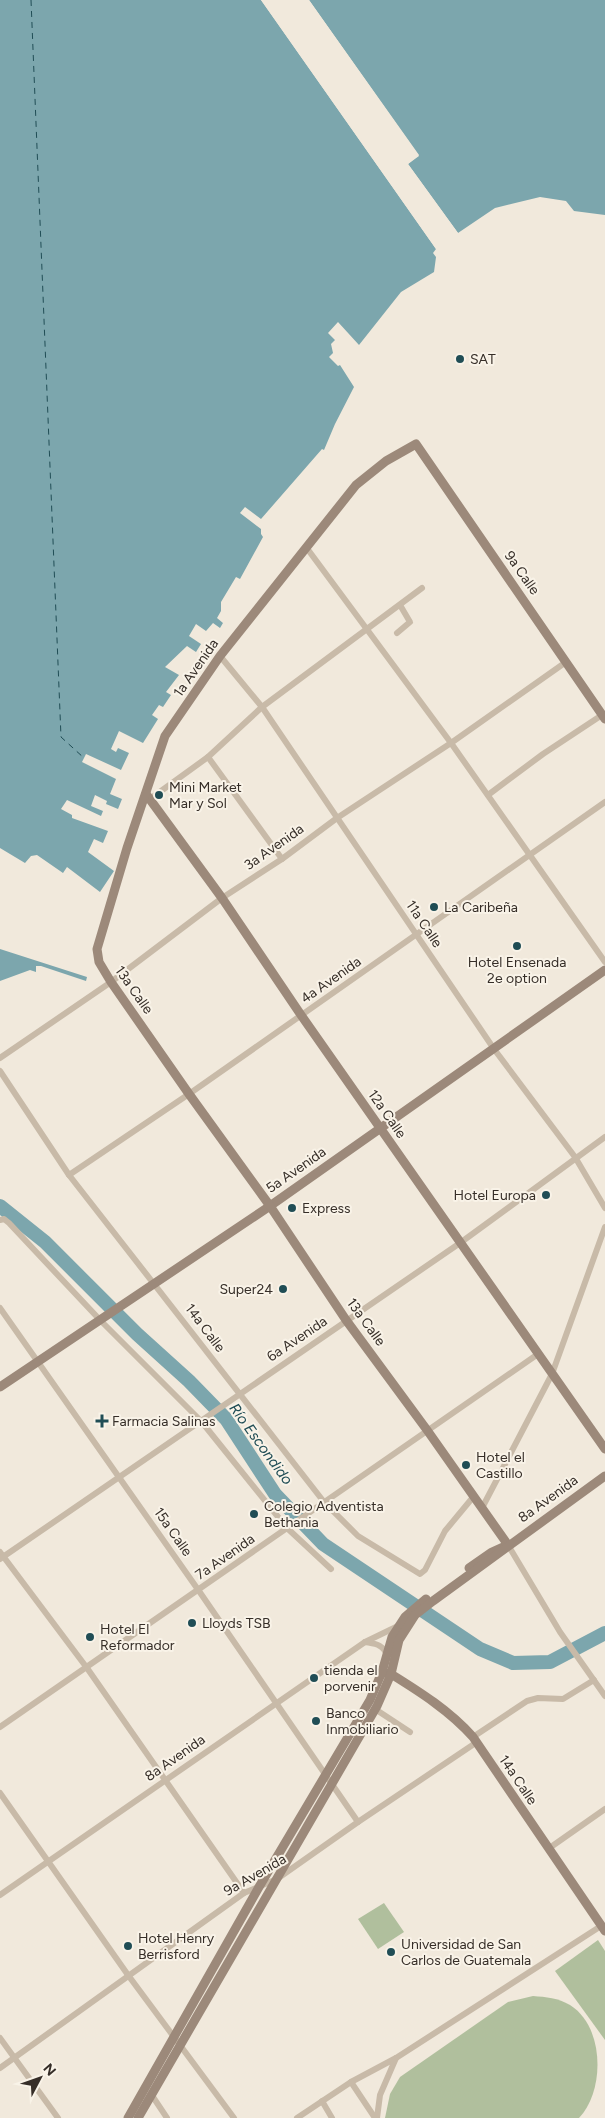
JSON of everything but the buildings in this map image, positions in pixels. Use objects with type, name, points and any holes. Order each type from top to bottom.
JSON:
[{"type":"street","name":"1a Avenida","points":[[101,966],[97,955],[98,943],[127,848],[148,797],[165,736],[220,656],[356,484],[386,461],[416,444]]},
{"type":"street","name":"9a Calle","points":[[416,444],[604,717]]},
{"type":"street","points":[[306,547],[451,743],[605,962]]},
{"type":"street","points":[[148,797],[208,757],[262,706],[422,588]]},
{"type":"street","points":[[397,633],[410,622],[400,605]]},
{"type":"street","name":"11a Calle","points":[[220,656],[262,706],[494,1049],[575,1157],[605,1208]]},
{"type":"street","name":"3a Avenida","points":[[0,1058],[112,982],[222,898],[282,859],[337,818],[451,743],[566,662]]},
{"type":"street","points":[[488,795],[543,754],[604,717]]},
{"type":"street","points":[[208,757],[282,859]]},
{"type":"street","name":"12a Calle","points":[[148,797],[222,898],[301,1016],[605,1449]]},
{"type":"street","name":"4a Avenida","points":[[69,1175],[189,1094],[605,802]]},
{"type":"street","name":"13a Calle","points":[[101,966],[189,1094],[270,1206],[346,1320],[508,1545],[560,1632],[605,1696]]},
{"type":"street","name":"5a Avenida","points":[[0,1387],[270,1206],[605,970]]},
{"type":"street","name":"14a Calle","points":[[0,1071],[69,1175],[154,1284],[235,1396],[286,1451],[324,1502],[358,1536],[418,1574],[423,1573],[445,1531],[474,1496]]},
{"type":"street","name":"6a Avenida","points":[[1,1556],[119,1478],[460,1242],[605,1137]]},
{"type":"street","points":[[0,1220],[9,1223],[104,1317],[202,1420],[290,1526],[331,1570]]},
{"type":"street","points":[[482,1508],[552,1374],[605,1227]]},
{"type":"street","name":"15a Calle","points":[[0,1308],[199,1590],[358,1822]]},
{"type":"street","name":"7a Avenida","points":[[0,1727],[538,1354]]},
{"type":"street","name":"8a Avenida","points":[[387,1673],[387,1655],[392,1637],[399,1626],[413,1613],[435,1596],[495,1557],[508,1545],[605,1476]]},
{"type":"street","points":[[1,1556],[87,1668],[244,1893]]},
{"type":"street","name":"8a Avenida","points":[[387,1673],[399,1640],[413,1613]]},
{"type":"street","name":"8a Avenida","points":[[0,1895],[365,1642],[399,1626]]},
{"type":"street","points":[[365,1642],[379,1645],[385,1650],[387,1655]]},
{"type":"street","points":[[138,2118],[181,2047],[375,1709],[387,1673]]},
{"type":"street","points":[[128,2118],[260,1887],[387,1673]]},
{"type":"street","name":"14a Calle","points":[[387,1673],[430,1699],[463,1726],[475,1739],[603,1928]]},
{"type":"street","name":"9a Avenida","points":[[0,2068],[244,1893],[277,1879],[528,1701],[538,1698],[563,1699],[592,1678]]},
{"type":"street","points":[[375,1709],[410,1732]]},
{"type":"street","points":[[0,1793],[128,1975],[234,2118]]},
{"type":"street","points":[[548,1849],[605,1809]]},
{"type":"street","points":[[298,2118],[351,2082],[396,2058],[603,1928]]},
{"type":"street","points":[[0,2038],[58,2118]]},
{"type":"street","points":[[376,2118],[380,2095],[396,2058]]},
{"type":"street","points":[[351,2082],[376,2118]]},
{"type":"street","points":[[152,2094],[167,2118]]},
{"type":"street","points":[[322,2101],[332,2118]]},
{"type":"green space","points":[[384,1903],[404,1932],[378,1949],[358,1919]]},
{"type":"green space","points":[[598,1940],[605,1951],[605,2040],[555,1971]]},
{"type":"green space","points":[[533,1996],[556,1999],[570,2005],[582,2015],[590,2028],[595,2043],[597,2076],[588,2106],[579,2118],[385,2118],[390,2094],[400,2077],[508,2002]]},
{"type":"water","points":[[0,0],[261,0],[436,249],[433,253],[436,257],[434,272],[401,292],[359,345],[338,322],[328,333],[335,340],[331,344],[333,353],[329,357],[338,366],[340,365],[354,387],[324,450],[322,449],[261,519],[245,507],[240,513],[261,529],[263,537],[240,579],[236,577],[221,602],[221,611],[217,618],[223,623],[220,628],[213,623],[206,631],[196,624],[189,636],[201,644],[196,652],[187,646],[165,667],[179,675],[166,692],[171,695],[163,707],[159,705],[152,715],[158,719],[143,743],[119,731],[111,749],[116,752],[118,748],[129,753],[121,770],[86,754],[82,762],[116,779],[110,794],[122,799],[118,809],[106,804],[107,801],[95,795],[91,806],[103,811],[101,816],[67,800],[61,809],[72,815],[72,818],[108,831],[103,843],[94,839],[88,852],[114,871],[100,892],[67,867],[63,873],[37,855],[31,856],[25,863],[0,848]]},
{"type":"water","points":[[309,0],[605,0],[605,215],[574,211],[566,201],[540,197],[495,208],[458,233],[408,164],[419,155]]},
{"type":"water","points":[[0,949],[87,977],[86,981],[36,966],[36,972],[30,970],[0,981]]},
{"type":"pier","points":[[261,0],[264,0],[438,247],[436,249]]},
{"type":"pier","points":[[307,0],[309,0],[419,156],[408,164],[458,233],[456,234],[406,165],[415,155]]},
{"type":"waterway","name":"Río Escondido","points":[[0,1206],[45,1242],[226,1419],[275,1494],[323,1544],[480,1649],[513,1663],[550,1662],[605,1633]]},
{"type":"ferry route","points":[[31,0],[61,737],[84,758]]},
{"type":"place","name":"SAT","points":[[460,359]]},
{"type":"place","name":"Mini Market Mar y Sol","points":[[159,795]]},
{"type":"place","name":"La Caribeña","points":[[434,907]]},
{"type":"place","name":"Hotel Ensenada 2e option","points":[[517,946]]},
{"type":"place","name":"Hotel Europa","points":[[546,1195]]},
{"type":"place","name":"Express","points":[[292,1208]]},
{"type":"place","name":"Super24","points":[[283,1289]]},
{"type":"place","name":"Farmacia Salinas","points":[[102,1421]]},
{"type":"place","name":"Hotel el Castillo","points":[[466,1465]]},
{"type":"place","name":"Colegio Adventista Bethania","points":[[254,1514]]},
{"type":"place","name":"Lloyds TSB","points":[[192,1623]]},
{"type":"place","name":"Hotel El Reformador","points":[[90,1637]]},
{"type":"place","name":"tienda el porvenir","points":[[314,1678]]},
{"type":"place","name":"Banco Inmobiliario","points":[[316,1721]]},
{"type":"place","name":"Hotel Henry Berrisford","points":[[128,1946]]},
{"type":"place","name":"Universidad de San Carlos de Guatemala","points":[[391,1952]]}]
